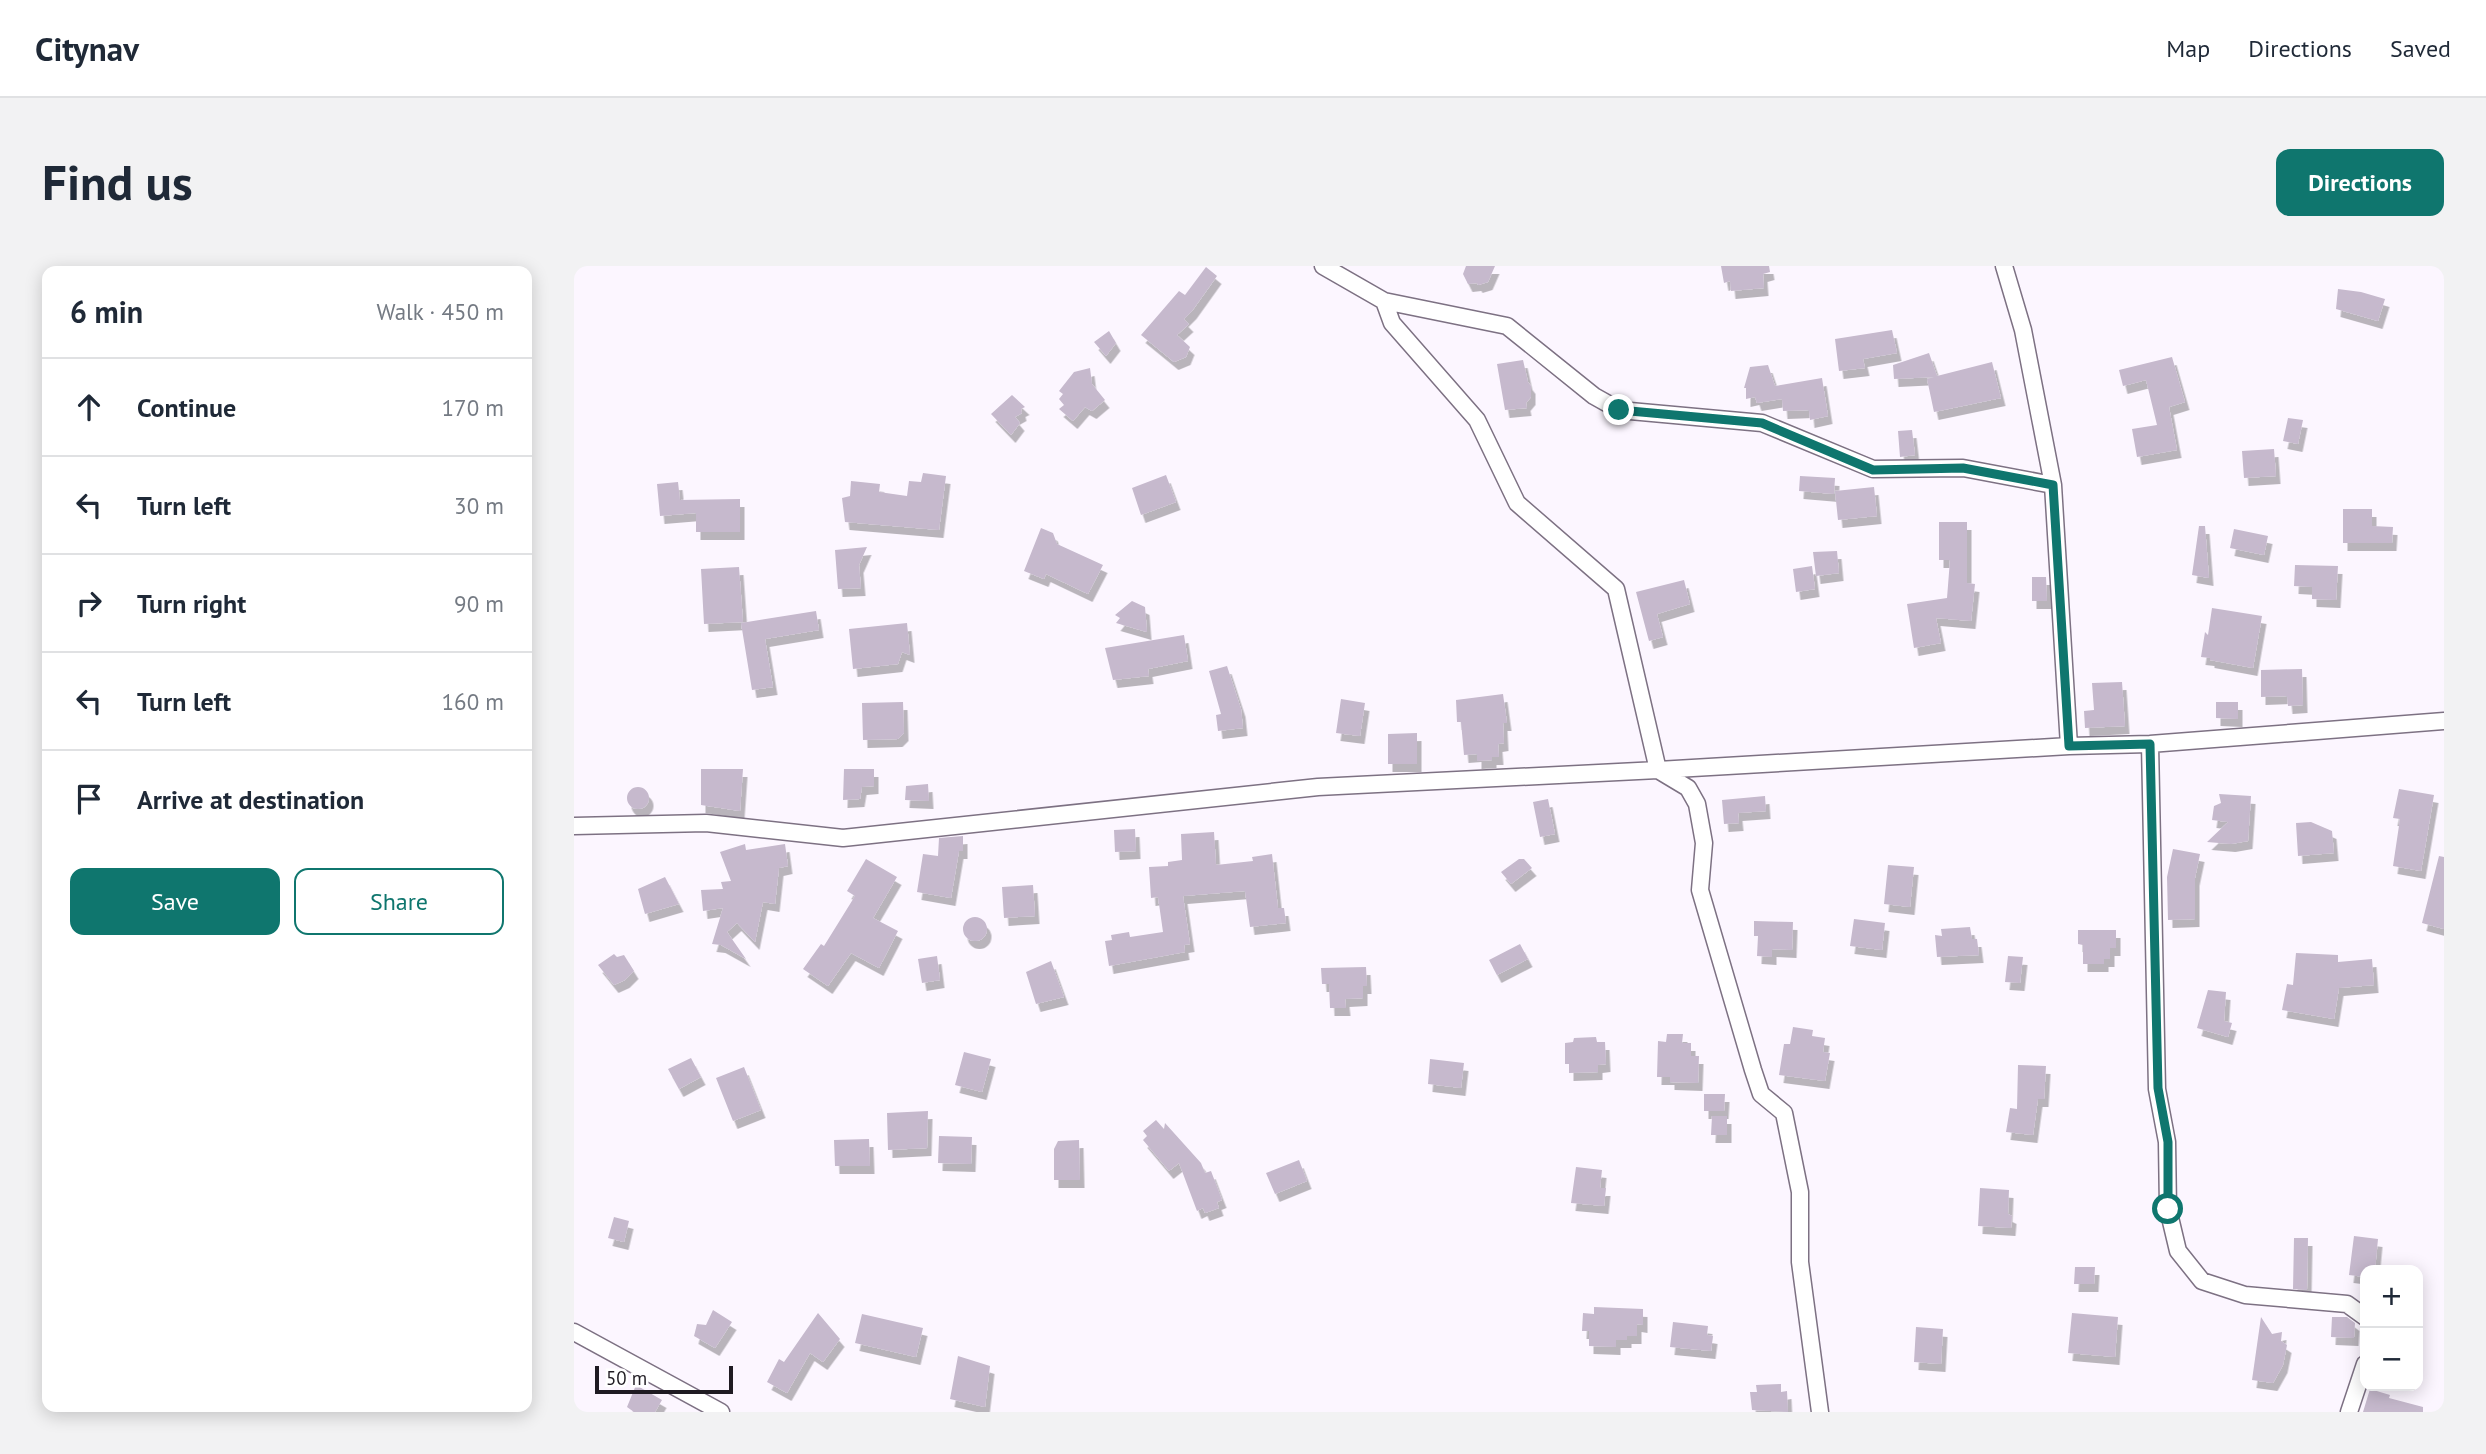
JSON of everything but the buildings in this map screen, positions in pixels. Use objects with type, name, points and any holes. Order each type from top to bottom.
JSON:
[{"type":"street","points":[[1323,266],[1384,301],[1507,326],[1594,396],[1619,410],[1762,423],[1873,470],[1963,468],[2053,485]]},
{"type":"street","points":[[2004,266],[2023,330],[2053,485],[2069,746]]},
{"type":"street","points":[[1384,301],[1392,323],[1477,421],[1517,503],[1616,589],[1658,771],[1688,789],[1697,804],[1704,843],[1700,890],[1761,1094],[1784,1113],[1800,1192],[1800,1262],[1819,1412]]},
{"type":"street","points":[[574,826],[706,823],[843,838],[1318,787],[1658,771],[2069,746],[2150,744],[2444,721]]},
{"type":"street","points":[[2150,744],[2158,1088],[2168,1142],[2168,1209],[2178,1251],[2202,1280],[2245,1295],[2347,1304],[2360,1313]]},
{"type":"street","points":[[574,1332],[721,1412]]},
{"type":"street","points":[[2349,1412],[2360,1379]]},
{"type":"route","points":[[1619,410],[1762,423],[1873,470],[1963,468],[2053,485],[2069,746],[2150,744],[2158,1088],[2168,1142],[2168,1209]]}]
